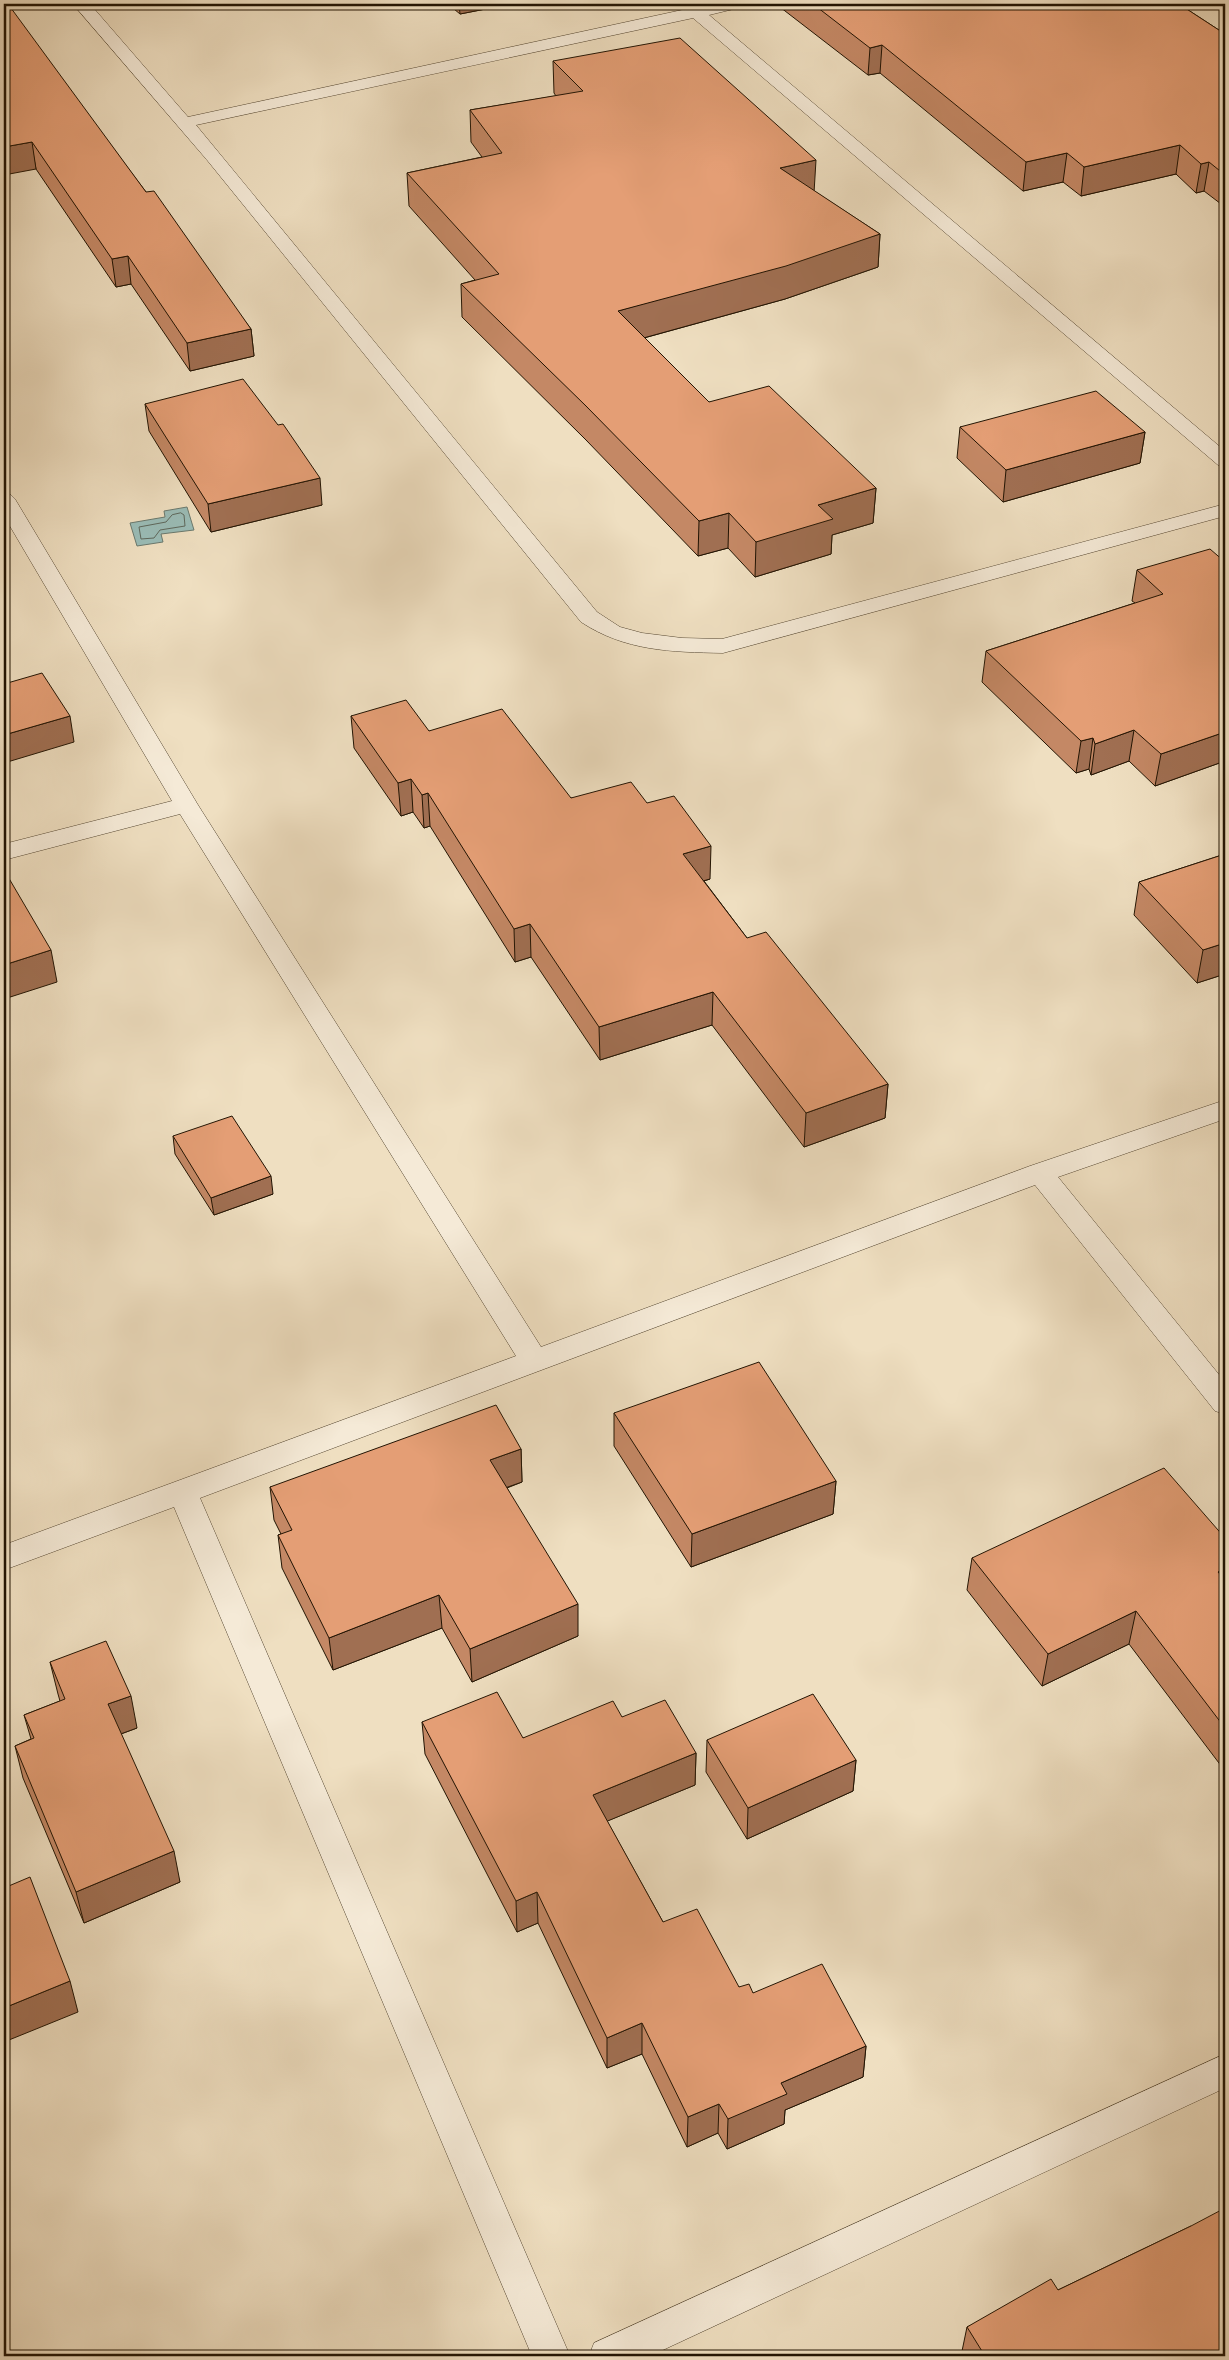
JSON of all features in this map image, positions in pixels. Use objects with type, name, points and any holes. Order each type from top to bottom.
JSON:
[{"type":"street","points":[[4,6],[15,4]]},
{"type":"street","points":[[81,4],[182,123],[213,156],[589,617],[614,632],[647,641],[683,646],[723,646],[1225,510]]},
{"type":"street","points":[[182,123],[736,4]]},
{"type":"street","points":[[696,12],[1225,461]]},
{"type":"street","points":[[4,500],[186,805],[534,1360]]},
{"type":"street","points":[[4,852],[186,805]]},
{"type":"street","points":[[4,1558],[1040,1173],[1225,1109]]},
{"type":"street","points":[[1040,1173],[1225,1403]]},
{"type":"street","points":[[183,1493],[551,2356]]},
{"type":"street","points":[[608,2356],[1225,2071]]},
{"type":"water","points":[[187,507],[194,530],[161,534],[163,542],[137,546],[130,523],[165,517],[164,511]]},
{"type":"building","points":[[4,4],[8,4],[146,192],[154,191],[251,329],[187,343],[128,256],[112,259],[32,142],[4,147]]},
{"type":"building","points":[[813,4],[1179,4],[1225,34],[1225,175],[1209,162],[1201,164],[1180,145],[1084,167],[1067,153],[1026,162],[882,45],[870,48]]},
{"type":"building","points":[[680,38],[816,160],[780,168],[880,234],[786,266],[618,311],[709,402],[769,386],[876,488],[818,505],[833,519],[756,542],[729,513],[699,521],[586,406],[461,284],[499,274],[407,173],[502,153],[470,110],[583,91],[553,61]]},
{"type":"building","points":[[243,379],[278,425],[283,424],[320,478],[208,504],[145,404]]},
{"type":"building","points":[[1096,391],[1145,432],[1006,470],[960,427]]},
{"type":"building","points":[[1210,549],[1225,562],[1225,732],[1161,754],[1134,730],[1095,744],[1093,738],[1081,741],[986,651],[1163,594],[1137,570]]},
{"type":"building","points":[[42,673],[70,716],[4,735],[4,684]]},
{"type":"building","points":[[406,700],[429,731],[502,709],[571,798],[631,782],[647,803],[674,796],[711,846],[683,854],[747,938],[766,932],[888,1084],[806,1113],[713,992],[599,1027],[530,924],[514,929],[428,793],[422,795],[411,779],[398,783],[351,716]]},
{"type":"building","points":[[1225,854],[1225,943],[1203,950],[1139,882]]},
{"type":"building","points":[[7,875],[51,950],[4,965],[4,876]]},
{"type":"building","points":[[232,1116],[271,1176],[211,1198],[173,1136]]},
{"type":"building","points":[[759,1362],[836,1481],[692,1534],[614,1413]]},
{"type":"building","points":[[496,1405],[521,1449],[490,1460],[578,1604],[470,1649],[439,1595],[329,1638],[278,1535],[292,1530],[270,1487]]},
{"type":"building","points":[[1164,1468],[1225,1538],[1225,1568],[1218,1572],[1225,1580],[1225,1728],[1136,1611],[1048,1654],[972,1558]]},
{"type":"building","points":[[106,1641],[131,1696],[108,1704],[174,1851],[76,1892],[15,1746],[34,1738],[24,1715],[65,1699],[50,1662]]},
{"type":"building","points":[[497,1692],[523,1738],[613,1701],[622,1717],[665,1700],[696,1753],[593,1795],[663,1922],[697,1909],[739,1987],[749,1984],[753,1993],[822,1964],[866,2046],[781,2083],[787,2094],[728,2119],[719,2104],[688,2117],[642,2023],[607,2038],[537,1892],[516,1901],[422,1722]]},
{"type":"building","points":[[813,1694],[856,1760],[748,1808],[707,1740]]},
{"type":"building","points":[[30,1877],[70,1981],[4,2008],[4,1888]]},
{"type":"building","points":[[1225,2208],[1225,2356],[985,2356],[967,2327],[1051,2279],[1058,2290]]}]
